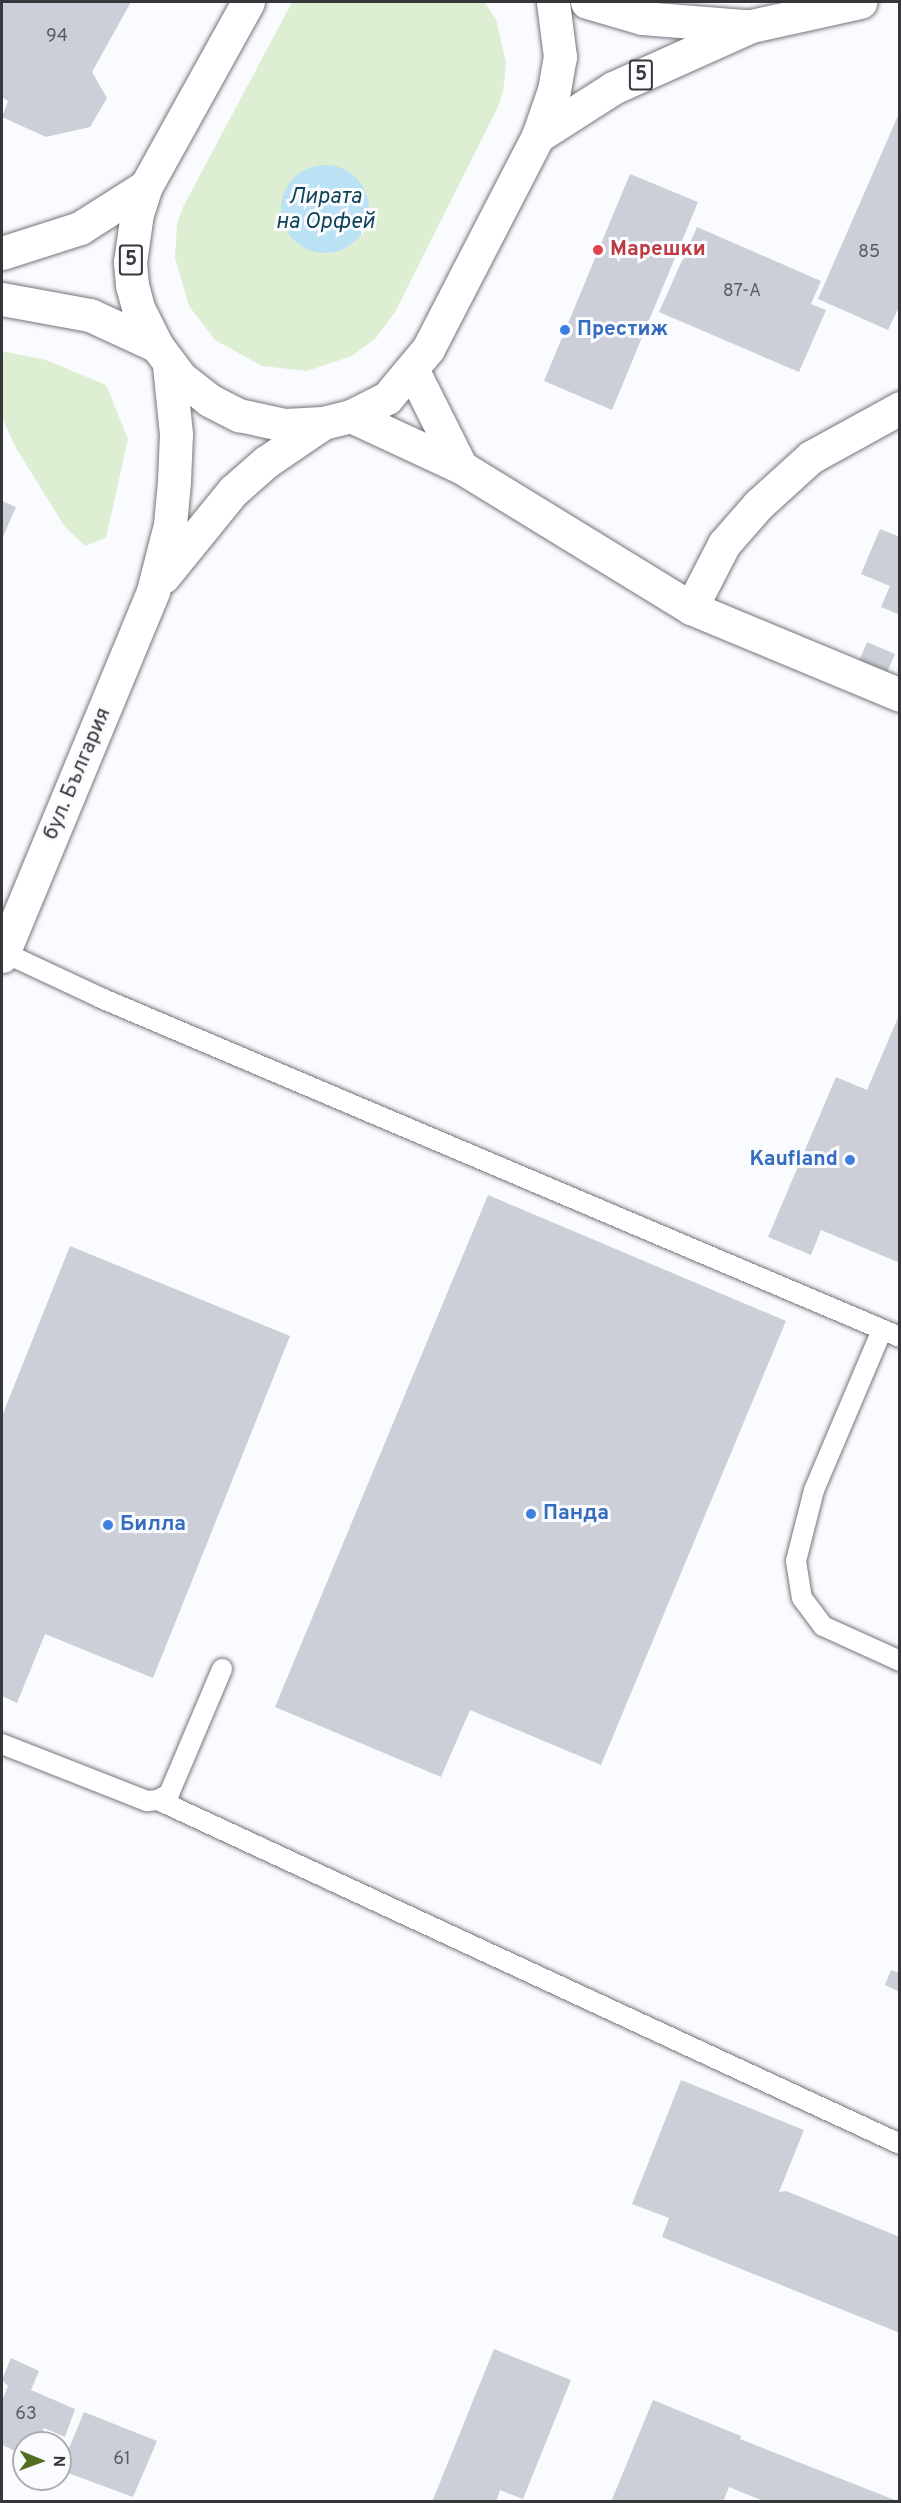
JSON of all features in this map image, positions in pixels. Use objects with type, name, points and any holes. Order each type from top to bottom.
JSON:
[{"type":"main road","name":"5","points":[[248,2],[146,186],[137,213],[130,262],[138,308],[163,356],[194,389],[239,415],[285,425],[337,420],[387,398],[428,349],[538,136],[554,90],[560,57],[553,2]]},
{"type":"main road","name":"5","points":[[586,2],[651,19],[752,26]]},
{"type":"main road","name":"5","points":[[538,136],[613,88],[752,26],[860,2]]},
{"type":"main road","name":"5","points":[[2,253],[80,228],[146,186]]},
{"type":"main road","name":"5","points":[[2,298],[90,315],[163,356]]},
{"type":"main road","name":"бул. България","points":[[2,954],[153,591],[170,525],[177,434],[163,356]]},
{"type":"main road","points":[[412,369],[461,467]]},
{"type":"main road","points":[[691,608],[723,544],[758,505],[811,457],[900,408]]},
{"type":"main road","points":[[337,420],[461,467],[691,608],[900,695]]},
{"type":"main road","name":"бул. България","points":[[153,591],[233,491],[266,462],[337,420]]},
{"type":"lane","points":[[2,954],[891,1333],[814,1490],[795,1561],[802,1598],[823,1626],[900,1661]]},
{"type":"lane","points":[[2,1744],[147,1801],[158,1800],[169,1794],[222,1669]]},
{"type":"lane","points":[[158,1800],[900,2145]]},
{"type":"green space","points":[[292,2],[484,2],[496,19],[506,63],[503,93],[496,111],[395,312],[376,338],[352,356],[307,371],[262,366],[215,340],[189,306],[175,258],[177,224],[183,207]]},
{"type":"green space","points":[[2,351],[46,360],[106,385],[128,439],[106,538],[85,546],[65,527],[16,448],[2,418]]},
{"type":"water","name":"Лирата на Орфей","points":[[316,165],[334,165],[350,172],[362,184],[369,200],[369,218],[362,234],[350,246],[334,253],[316,253],[300,246],[288,234],[281,218],[281,200],[288,184],[300,172]]},
{"type":"building","points":[[2,2],[131,2],[92,72],[107,98],[90,127],[46,137],[2,117],[8,101],[2,97]]},
{"type":"building","points":[[900,111],[900,305],[888,330],[818,299]]},
{"type":"building","points":[[630,174],[698,202],[612,410],[544,381]]},
{"type":"building","points":[[697,227],[821,281],[811,304],[826,310],[799,372],[659,312]]},
{"type":"building","points":[[2,501],[16,507],[2,539]]},
{"type":"building","points":[[880,529],[900,537],[900,615],[881,607],[890,586],[861,574]]},
{"type":"building","points":[[867,642],[895,654],[882,684],[855,671]]},
{"type":"building","name":"Kaufland","points":[[900,1013],[900,1263],[821,1230],[811,1255],[768,1237],[836,1077],[867,1090]]},
{"type":"building","name":"Панда","points":[[488,1195],[786,1321],[601,1765],[470,1710],[441,1777],[275,1707]]},
{"type":"building","name":"Билла","points":[[70,1246],[290,1336],[153,1678],[45,1634],[17,1703],[2,1696],[2,1416]]},
{"type":"building","points":[[891,1970],[900,1973],[900,1992],[885,1985]]},
{"type":"building","points":[[681,2080],[804,2130],[779,2192],[786,2191],[900,2237],[900,2333],[662,2237],[669,2218],[632,2204]]},
{"type":"building","points":[[494,2349],[571,2380],[523,2499],[500,2490],[496,2502],[432,2502]]},
{"type":"building","points":[[11,2358],[39,2371],[31,2390],[75,2409],[67,2431],[51,2431],[44,2428],[43,2431],[12,2431],[12,2450],[2,2445],[2,2401],[8,2386],[2,2380]]},
{"type":"building","points":[[653,2400],[741,2436],[740,2439],[900,2502],[766,2502],[729,2487],[723,2502],[611,2502]]},
{"type":"building","points":[[84,2412],[157,2441],[133,2497],[72,2474],[72,2441]]},
{"type":"place","name":"Марешки","points":[[598,250]]},
{"type":"place","name":"Престиж","points":[[565,330]]},
{"type":"place","name":"Kaufland","points":[[850,1160]]},
{"type":"place","name":"Панда","points":[[531,1514]]},
{"type":"place","name":"Билла","points":[[108,1525]]}]
